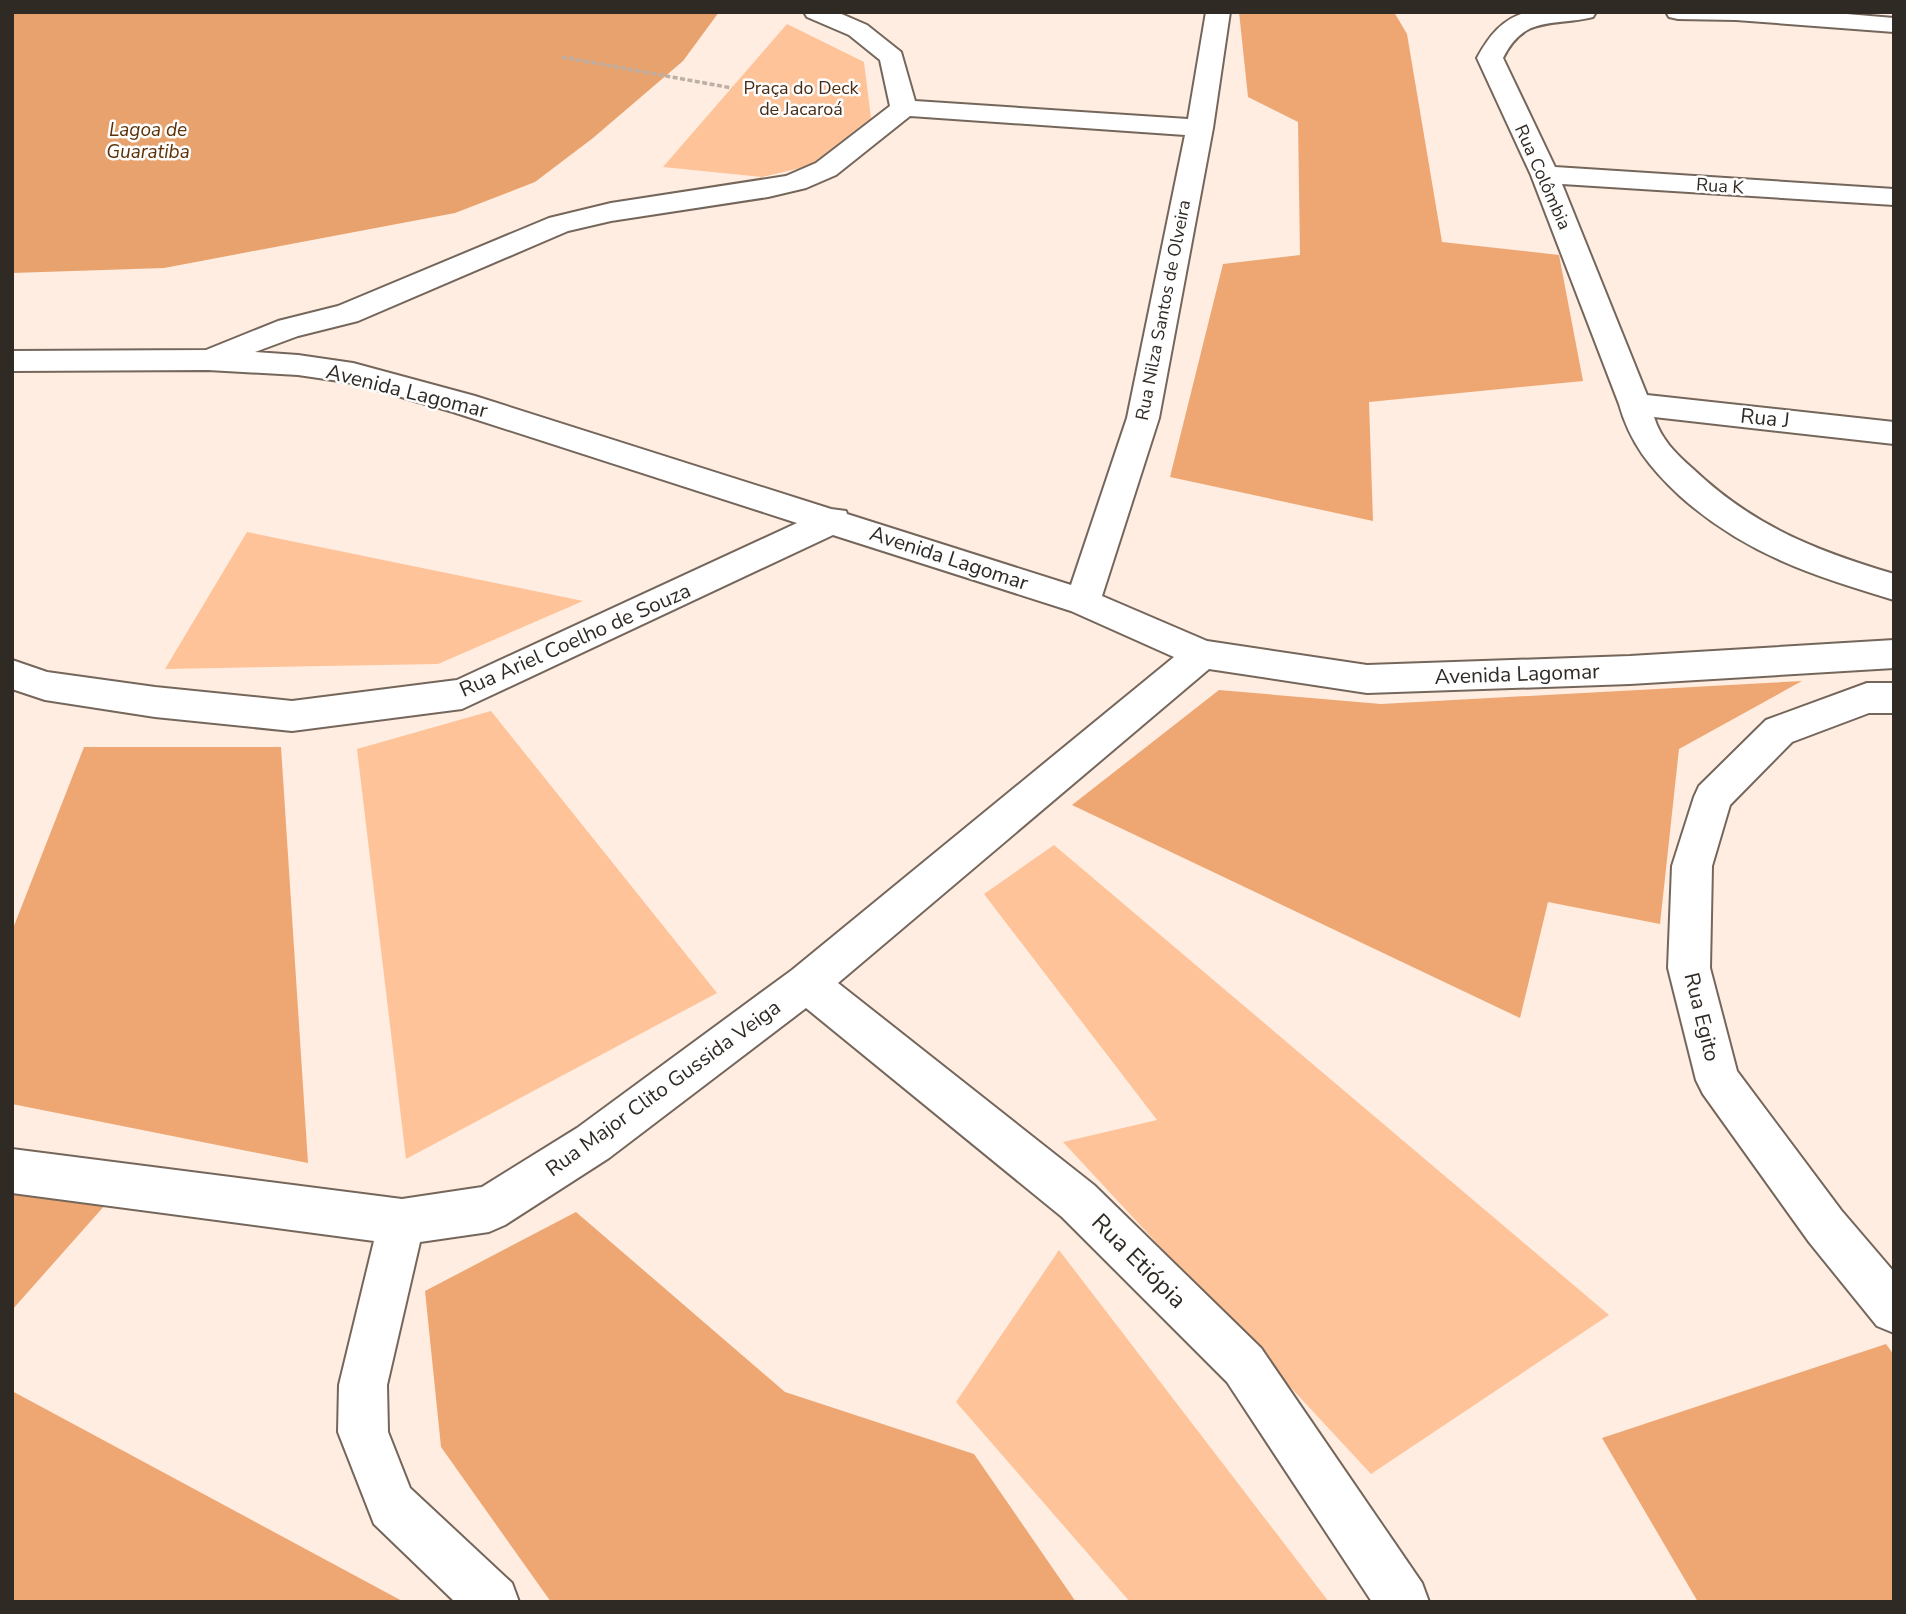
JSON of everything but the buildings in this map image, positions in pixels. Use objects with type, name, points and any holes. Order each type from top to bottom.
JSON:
[{"type":"street","points":[[816,12],[858,30],[892,57],[904,108]]},
{"type":"street","name":"Rua Nilza Santos de Olveira","points":[[1083,602],[1143,418],[1200,128],[1218,12]]},
{"type":"street","name":"Rua Colômbia","points":[[1584,12],[1548,14],[1512,25],[1496,42],[1490,58],[1545,175],[1635,404],[1645,436],[1668,464],[1727,519],[1758,539],[1804,559],[1894,587]]},
{"type":"street","points":[[1678,12],[1734,13],[1894,25]]},
{"type":"street","points":[[208,360],[263,337],[347,314],[559,224],[611,212],[768,189],[796,181],[826,169],[904,108],[1200,128]]},
{"type":"street","name":"Rua K","points":[[1545,175],[1894,197]]},
{"type":"street","name":"Avenida Lagomar","points":[[12,361],[208,360],[298,365],[353,373],[464,404],[834,520],[1083,602],[1202,654],[1367,679],[1616,671],[1894,653]]},
{"type":"street","name":"Rua J","points":[[1635,404],[1894,433]]},
{"type":"street","name":"Rua Ariel Coelho de Souza","points":[[12,674],[59,688],[155,702],[292,716],[462,694],[834,520]]},
{"type":"street","name":"Rua Major Clito Gussida Veiga","points":[[12,1171],[402,1222],[489,1209],[593,1143],[807,984],[1202,654]]},
{"type":"street","name":"Rua Egito","points":[[1894,698],[1867,698],[1779,731],[1713,797],[1692,866],[1689,968],[1717,1080],[1825,1226],[1894,1309]]},
{"type":"street","name":"Rua Etiópia","points":[[807,984],[1078,1201],[1244,1365],[1403,1602]]},
{"type":"street","points":[[402,1222],[363,1385],[363,1432],[392,1506],[493,1602]]},
{"type":"path","points":[[562,57],[732,88]]},
{"type":"green space","name":"Praça do Deck de Jacaroá","points":[[787,24],[864,62],[871,118],[809,166],[762,177],[663,167]]},
{"type":"green space","points":[[247,532],[583,601],[438,664],[165,669]]},
{"type":"green space","points":[[491,711],[717,993],[406,1159],[357,749]]},
{"type":"green space","points":[[1054,845],[1609,1315],[1371,1474],[1063,1142],[1157,1120],[984,894]]},
{"type":"green space","points":[[1059,1250],[1329,1602],[1130,1602],[956,1402]]},
{"type":"shaded area","points":[[1239,12],[1394,12],[1407,34],[1442,242],[1559,255],[1583,381],[1369,402],[1373,521],[1170,477],[1223,264],[1300,255],[1298,122],[1248,97]]},
{"type":"shaded area","points":[[1802,681],[1679,749],[1660,924],[1548,902],[1520,1018],[1072,805],[1219,690],[1381,704]]},
{"type":"shaded area","points":[[84,747],[281,747],[308,1163],[12,1104],[12,931]]},
{"type":"shaded area","points":[[12,1192],[106,1204],[12,1310]]},
{"type":"shaded area","points":[[576,1212],[785,1392],[974,1454],[1076,1602],[551,1602],[441,1447],[425,1291]]},
{"type":"shaded area","points":[[1886,1344],[1894,1355],[1894,1602],[1698,1602],[1602,1438]]},
{"type":"shaded area","points":[[12,1391],[404,1602],[12,1602]]},
{"type":"water","name":"Lagoa de Guaratiba","points":[[12,12],[719,12],[683,61],[593,138],[535,182],[455,213],[164,268],[12,273]]}]
